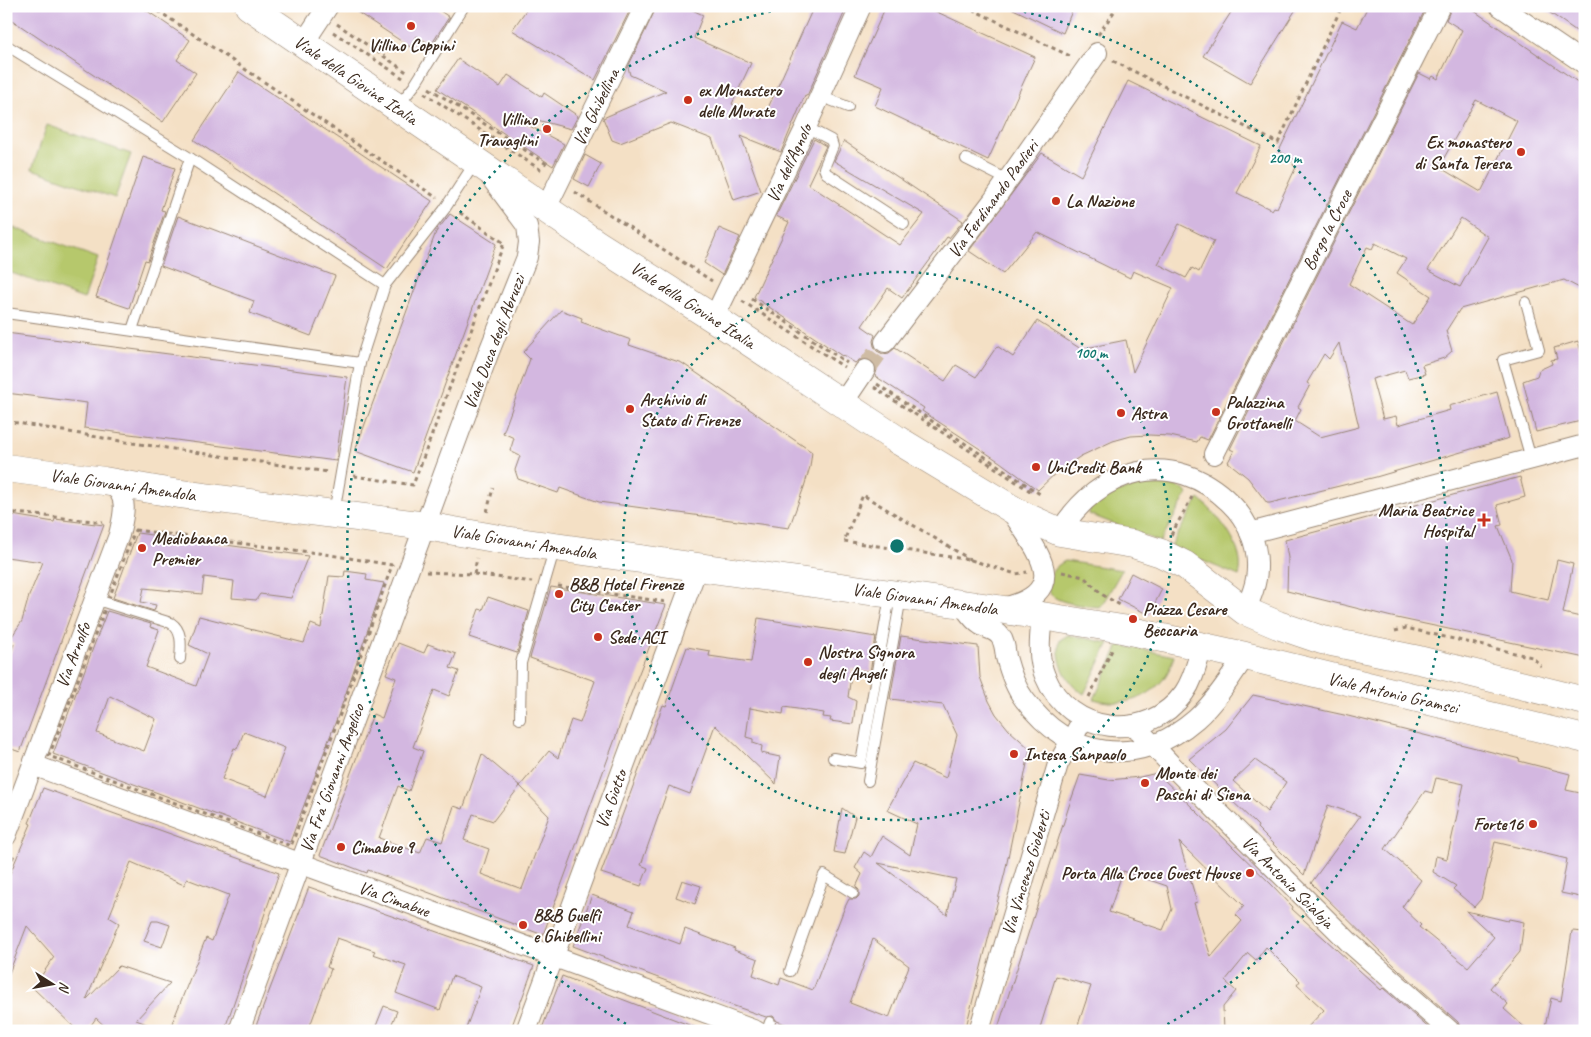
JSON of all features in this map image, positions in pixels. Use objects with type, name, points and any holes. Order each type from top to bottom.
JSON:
[{"type":"main road","name":"Viale della Giovine Italia","points":[[249,6],[597,244],[714,318],[842,404],[1009,508],[1043,526],[1060,532],[1164,548]]},
{"type":"main road","name":"Viale Giovanni Amendola","points":[[6,468],[104,481],[173,493],[426,526],[697,568],[1042,616]]},
{"type":"main road","points":[[1164,548],[1245,611]]},
{"type":"main road","name":"Viale Antonio Gramsci","points":[[1245,611],[1278,626],[1322,640],[1419,660],[1585,700]]},
{"type":"main road","points":[[1042,616],[1122,629],[1202,647]]},
{"type":"main road","name":"Viale Antonio Gramsci","points":[[1202,647],[1585,739]]},
{"type":"street","name":"Via Ghibellina","points":[[546,208],[557,175],[645,6]]},
{"type":"street","name":"Via dell'Agnolo","points":[[714,318],[806,127],[861,6]]},
{"type":"street","name":"Borgo la Croce","points":[[1214,454],[1440,6]]},
{"type":"street","points":[[1500,6],[1585,64]]},
{"type":"street","points":[[302,44],[326,15]]},
{"type":"street","name":"Via Ferdinando Paolieri","points":[[886,342],[978,222],[1092,59]]},
{"type":"street","name":"Viale Duca degli Abruzzi","points":[[426,526],[488,354],[527,257],[527,226],[480,164]]},
{"type":"street","points":[[842,404],[862,373]]},
{"type":"street","points":[[1250,533],[1585,445]]},
{"type":"street","points":[[1060,532],[1072,512],[1082,501],[1110,482],[1135,472],[1161,471],[1191,476],[1214,488],[1238,511],[1250,533],[1254,544],[1257,567],[1253,592],[1245,611]]},
{"type":"street","name":"Via Arnolfo","points":[[6,836],[32,765],[100,601],[124,506],[122,495],[117,488],[104,481]]},
{"type":"street","points":[[998,609],[1021,603],[1035,594],[1046,574],[1040,556],[1009,508]]},
{"type":"street","name":"Via Fra' Giovanni Angelico","points":[[239,1031],[426,526]]},
{"type":"street","name":"Via Giotto","points":[[526,1031],[697,568]]},
{"type":"street","points":[[963,605],[976,621],[1000,635],[1015,684],[1038,717],[1052,730],[1070,741],[1085,747],[1135,751],[1170,738],[1196,718],[1245,656]]},
{"type":"street","points":[[1042,616],[1039,653],[1045,676],[1057,697],[1083,719],[1107,726],[1121,728],[1134,725],[1158,715],[1180,697],[1192,679],[1202,647]]},
{"type":"street","name":"Via Vincenzo Gioberti","points":[[979,1031],[1058,764],[1083,719]]},
{"type":"street","name":"Via Antonio Scialoja","points":[[1134,725],[1350,943],[1450,1031]]},
{"type":"street","name":"Via Cimabue","points":[[32,765],[554,956],[764,1028]]},
{"type":"lane","points":[[397,107],[415,83],[464,6]]},
{"type":"lane","points":[[6,45],[190,158],[385,285]]},
{"type":"lane","points":[[820,96],[848,107]]},
{"type":"lane","points":[[806,127],[831,140],[833,146],[824,168],[826,173],[904,224]]},
{"type":"lane","points":[[132,330],[190,158]]},
{"type":"lane","points":[[966,159],[1008,180]]},
{"type":"lane","points":[[334,513],[360,363],[385,285],[480,164]]},
{"type":"lane","points":[[1526,302],[1539,350],[1503,360],[1531,459]]},
{"type":"lane","points":[[6,312],[360,363]]},
{"type":"lane","points":[[520,719],[521,663],[555,547]]},
{"type":"lane","points":[[833,758],[861,763],[896,595]]},
{"type":"lane","points":[[868,781],[896,595]]},
{"type":"lane","points":[[100,601],[176,626],[180,633],[181,641],[180,659]]},
{"type":"lane","points":[[790,971],[824,875],[853,893]]},
{"type":"path","points":[[6,421],[126,442],[413,485],[504,243],[150,6]]},
{"type":"path","points":[[965,6],[1092,59],[1278,143],[1342,6]]},
{"type":"path","points":[[326,15],[332,32],[557,175],[716,283]]},
{"type":"path","points":[[326,15],[415,83],[557,175]]},
{"type":"path","points":[[736,296],[862,373]]},
{"type":"path","points":[[752,299],[1039,495]]},
{"type":"path","points":[[487,512],[493,488]]},
{"type":"path","points":[[1164,548],[1193,494]]},
{"type":"path","points":[[971,560],[863,495],[844,540],[971,560],[1016,574],[1045,568],[1084,577],[1103,595],[1124,606]]},
{"type":"path","points":[[6,512],[107,522]]},
{"type":"path","points":[[55,758],[49,756],[100,601],[135,530],[318,553],[392,565]]},
{"type":"path","points":[[474,574],[477,556]]},
{"type":"path","points":[[1089,697],[1115,645]]},
{"type":"green space","points":[[47,125],[131,154],[115,198],[32,169]]},
{"type":"green space","points":[[9,226],[98,258],[84,299],[6,271],[6,234]]},
{"type":"green space","points":[[1152,484],[1176,486],[1187,494],[1160,542],[1089,514],[1090,507],[1105,498],[1127,489]]},
{"type":"green space","points":[[1199,499],[1222,523],[1235,544],[1239,555],[1239,576],[1172,548],[1172,544]]},
{"type":"green space","points":[[1065,561],[1122,570],[1102,605],[1098,607],[1074,604],[1057,599],[1048,589],[1048,581],[1052,572]]},
{"type":"green space","points":[[1068,635],[1109,643],[1084,694],[1068,678],[1059,656],[1060,640]]},
{"type":"green space","points":[[1119,645],[1174,656],[1163,680],[1144,696],[1120,702],[1094,699]]},
{"type":"building","points":[[6,6],[140,6],[190,40],[177,60],[196,73],[163,122],[6,16]]},
{"type":"building","name":"Villino Coppini","points":[[348,6],[433,6],[449,17],[431,45],[417,36],[410,47]]},
{"type":"building","points":[[529,6],[632,6],[595,80],[512,30]]},
{"type":"building","name":"ex Monastero delle Murate","points":[[657,6],[684,6],[703,15],[694,38],[751,63],[732,104],[763,119],[814,6],[839,6],[846,9],[807,96],[805,95],[781,152],[741,136],[761,191],[734,200],[712,139],[671,123],[620,143],[612,140],[603,118],[666,91],[630,75],[628,67]]},
{"type":"building","points":[[886,6],[924,6],[1035,57],[988,160],[875,106],[883,87],[855,75]]},
{"type":"building","points":[[1007,6],[1074,6],[1063,33]]},
{"type":"building","points":[[1235,6],[1298,6],[1250,83],[1203,56]]},
{"type":"building","points":[[1368,6],[1427,6],[1208,440],[1200,437],[1197,442],[1170,436],[1149,435],[1131,436],[1113,441],[1081,456],[1060,469],[1038,490],[1000,462],[922,411],[924,408],[875,376],[877,370],[872,360],[865,358],[855,363],[754,297],[789,222],[776,216],[814,139],[826,146],[808,184],[900,245],[924,214],[834,161],[844,141],[963,221],[949,238],[947,237],[902,298],[888,288],[862,326],[875,335],[873,341],[877,351],[883,354],[889,353],[895,348],[945,381],[956,365],[976,377],[997,346],[1013,357],[1037,321],[1081,349],[1126,340],[1133,372],[1173,288],[1133,271],[1130,278],[1037,232],[1003,274],[969,251],[1042,153],[1081,176],[1128,81],[1261,146],[1237,193],[1272,210],[1274,207],[1277,208],[1296,167],[1293,165],[1295,160],[1279,151],[1342,21],[1357,28]],"holes":[[[1179,224],[1214,241],[1199,272],[1192,268],[1186,278],[1158,264]]]},
{"type":"building","points":[[1452,6],[1467,6],[1585,87],[1585,291],[1564,280],[1460,309],[1446,331],[1452,351],[1444,358],[1422,365],[1425,374],[1408,378],[1405,370],[1372,379],[1383,419],[1396,416],[1398,425],[1450,410],[1449,406],[1497,392],[1509,438],[1376,477],[1267,503],[1248,478],[1228,462],[1234,451],[1230,449],[1419,73],[1431,79],[1433,76],[1438,79],[1462,30],[1446,20]],"holes":[[[1476,100],[1517,121],[1481,192],[1439,167]],[[1461,218],[1488,237],[1460,287],[1428,270]],[[1375,243],[1406,259],[1397,273],[1431,296],[1412,325],[1349,284],[1367,247],[1372,249]],[[1339,343],[1359,427],[1320,437],[1295,421],[1301,409],[1298,407],[1310,385],[1307,383],[1324,354],[1329,359]]]},
{"type":"building","points":[[1540,6],[1585,6],[1585,37]]},
{"type":"building","points":[[458,59],[500,87],[508,75],[542,97],[544,93],[578,116],[571,129],[526,117],[524,123],[564,144],[553,166],[437,89]]},
{"type":"building","points":[[239,72],[432,201],[387,269],[194,140]]},
{"type":"building","points":[[585,155],[601,164],[589,187],[574,179]]},
{"type":"building","points":[[143,157],[175,168],[161,210],[165,211],[148,261],[145,260],[129,308],[96,297]]},
{"type":"building","points":[[450,214],[496,244],[413,472],[355,451],[436,232]]},
{"type":"building","points":[[178,216],[335,276],[311,336],[250,313],[254,301],[161,266]]},
{"type":"building","points":[[719,228],[740,237],[722,275],[704,263]]},
{"type":"building","name":"Archivio di Stato di Firenze","points":[[561,310],[582,318],[581,322],[631,340],[629,345],[682,363],[812,452],[804,487],[789,528],[599,502],[560,488],[558,493],[518,479],[515,470],[520,456],[510,451],[514,438],[503,433],[530,359],[523,352]]},
{"type":"building","points":[[6,333],[347,377],[336,461],[84,428],[87,403],[6,393]]},
{"type":"building","points":[[1578,341],[1585,365],[1585,420],[1536,432],[1523,381],[1537,376],[1539,370],[1552,364],[1551,360],[1557,359],[1554,348]]},
{"type":"building","points":[[1520,477],[1525,497],[1497,505],[1502,525],[1498,526],[1512,560],[1510,591],[1548,600],[1557,560],[1573,564],[1563,613],[1585,618],[1585,658],[1392,617],[1287,591],[1288,558],[1285,540]]},
{"type":"building","points":[[6,514],[54,522],[55,519],[104,525],[20,752],[6,747],[6,665],[14,644],[9,641],[22,621],[29,596],[43,562],[6,557]]},
{"type":"building","points":[[137,533],[308,556],[291,598],[260,594],[256,600],[232,598],[234,581],[204,577],[202,594],[144,588],[141,602],[156,605],[154,611],[113,598]]},
{"type":"building","points":[[345,571],[367,574],[366,580],[384,583],[339,713],[290,842],[53,754],[107,611],[151,624],[150,627],[159,630],[146,667],[196,686],[208,654],[189,645],[199,616],[304,643],[311,624],[321,628],[329,576],[344,577]],"holes":[[[110,696],[156,719],[144,751],[97,733]],[[244,732],[285,748],[267,796],[222,779],[234,748],[237,749]]]},
{"type":"building","points":[[1131,573],[1162,589],[1149,615],[1118,599]]},
{"type":"building","points":[[551,587],[666,605],[628,701],[543,935],[368,870],[367,873],[320,855],[373,714],[382,718],[396,678],[386,674],[398,643],[424,653],[428,644],[456,654],[450,668],[459,671],[449,696],[434,690],[413,747],[423,751],[409,791],[398,786],[379,838],[420,853],[427,837],[442,842],[454,806],[463,809],[482,754],[520,786],[549,751],[558,758],[571,720],[580,723],[595,681],[530,658]],"holes":[[[520,786],[549,816],[522,889],[481,874],[489,849],[464,840],[473,814],[493,821]]]},
{"type":"building","points":[[488,597],[529,611],[517,653],[469,637],[479,609],[483,610]]},
{"type":"building","points":[[758,618],[876,637],[870,672],[852,669],[848,697],[856,701],[853,724],[830,721],[831,718],[823,717],[824,713],[784,707],[783,714],[750,708],[746,737],[753,739],[753,743],[762,746],[761,753],[780,757],[776,784],[715,725],[690,794],[669,786],[641,865],[648,868],[641,886],[601,873],[663,705],[666,706],[687,647],[710,651],[709,656],[751,662]]},
{"type":"building","points":[[901,636],[978,646],[980,677],[989,701],[996,714],[1009,730],[1030,749],[1005,872],[965,1031],[803,1031],[777,1021],[773,1016],[766,1017],[717,1000],[573,946],[592,895],[634,911],[629,925],[680,944],[685,929],[758,959],[753,975],[779,985],[781,978],[813,990],[844,909],[849,899],[856,899],[859,896],[859,890],[856,887],[862,874],[855,868],[864,852],[871,857],[882,836],[910,855],[917,824],[887,810],[913,763],[946,778],[957,735],[943,705],[890,699]],"holes":[[[878,863],[956,879],[947,915]],[[873,939],[909,966],[889,1018],[850,1003]]]},
{"type":"building","points":[[1253,695],[1344,715],[1520,759],[1519,761],[1570,774],[1566,790],[1585,794],[1585,898],[1561,893],[1567,859],[1495,842],[1481,899],[1474,907],[1453,889],[1456,886],[1433,872],[1436,856],[1447,859],[1464,784],[1436,778],[1432,793],[1425,791],[1385,849],[1421,880],[1402,907],[1421,925],[1419,927],[1468,967],[1494,937],[1466,911],[1508,921],[1509,919],[1524,922],[1520,952],[1490,988],[1508,1004],[1504,1009],[1529,1031],[1462,1031],[1458,1022],[1399,970],[1311,883],[1360,816],[1328,805],[1304,875],[1257,828],[1258,826],[1189,759],[1226,729]],"holes":[[[1255,760],[1286,782],[1267,812],[1233,781]]]},
{"type":"building","points":[[1157,773],[1272,885],[1293,907],[1292,909],[1381,990],[1383,988],[1432,1031],[1304,1031],[1324,1010],[1297,985],[1300,981],[1266,947],[1256,960],[1248,953],[1225,981],[1236,991],[1223,1007],[1224,1031],[1076,1031],[1091,986],[1056,976],[1039,1031],[997,1031],[1080,775],[1109,780],[1140,777]],"holes":[[[1179,842],[1244,906],[1236,915],[1242,921],[1211,957],[1194,903],[1197,902]],[[1123,871],[1167,886],[1172,909],[1163,930],[1109,912]]]},
{"type":"building","points":[[43,788],[279,873],[224,1031],[169,1031],[206,938],[212,941],[229,895],[187,879],[184,885],[131,862],[109,917],[119,923],[86,1000],[119,966],[170,983],[136,1020],[160,1029],[160,1031],[110,1031],[96,1018],[87,1031],[78,1031],[33,988],[54,957],[27,926],[8,976],[6,976],[6,883],[31,824],[29,823]]},
{"type":"building","points":[[842,808],[855,817],[845,854],[834,852]]},
{"type":"building","points":[[682,880],[701,886],[695,904],[676,897]]},
{"type":"building","points":[[309,887],[534,966],[510,1031],[465,1031],[481,987],[452,976],[440,1010],[396,993],[406,965],[373,954],[375,951],[337,938],[327,967],[331,969],[308,1031],[254,1031]]},
{"type":"building","points":[[152,921],[170,925],[162,947],[144,941]]},
{"type":"building","points":[[1572,931],[1585,932],[1585,1031],[1544,1031],[1551,998],[1561,1001]]},
{"type":"building","points":[[562,976],[702,1030],[702,1031],[541,1031]]},
{"type":"building","points":[[384,1006],[397,1011],[389,1031],[374,1031]]},
{"type":"tunnel","points":[[865,370],[885,342]]},
{"type":"place","name":"Villino Coppini","points":[[411,26]]},
{"type":"place","name":"ex Monastero delle Murate","points":[[688,100]]},
{"type":"place","name":"Villino Travaglini","points":[[547,129]]},
{"type":"place","name":"Ex monastero di Santa Teresa","points":[[1521,152]]},
{"type":"place","name":"La Nazione","points":[[1056,201]]},
{"type":"place","name":"Archivio di Stato di Firenze","points":[[630,409]]},
{"type":"place","name":"Palazzina Grottanelli","points":[[1216,412]]},
{"type":"place","name":"Astra","points":[[1121,413]]},
{"type":"place","name":"UniCredit Bank","points":[[1036,467]]},
{"type":"place","name":"Maria Beatrice Hospital","points":[[1484,520]]},
{"type":"place","name":"Mediobanca Premier","points":[[142,548]]},
{"type":"place","name":"B&B Hotel Firenze City Center","points":[[559,594]]},
{"type":"place","name":"Piazza Cesare Beccaria","points":[[1133,619]]},
{"type":"place","name":"Sede ACI","points":[[598,637]]},
{"type":"place","name":"Nostra Signora degli Angeli","points":[[808,662]]},
{"type":"place","name":"Intesa Sanpaolo","points":[[1014,754]]},
{"type":"place","name":"Monte dei Paschi di Siena","points":[[1145,783]]},
{"type":"place","name":"Forte16","points":[[1533,824]]},
{"type":"place","name":"Cimabue 9","points":[[341,847]]},
{"type":"place","name":"Porta Alla Croce Guest House","points":[[1250,873]]},
{"type":"place","name":"B&B Guelfi e Ghibellini","points":[[523,925]]}]
